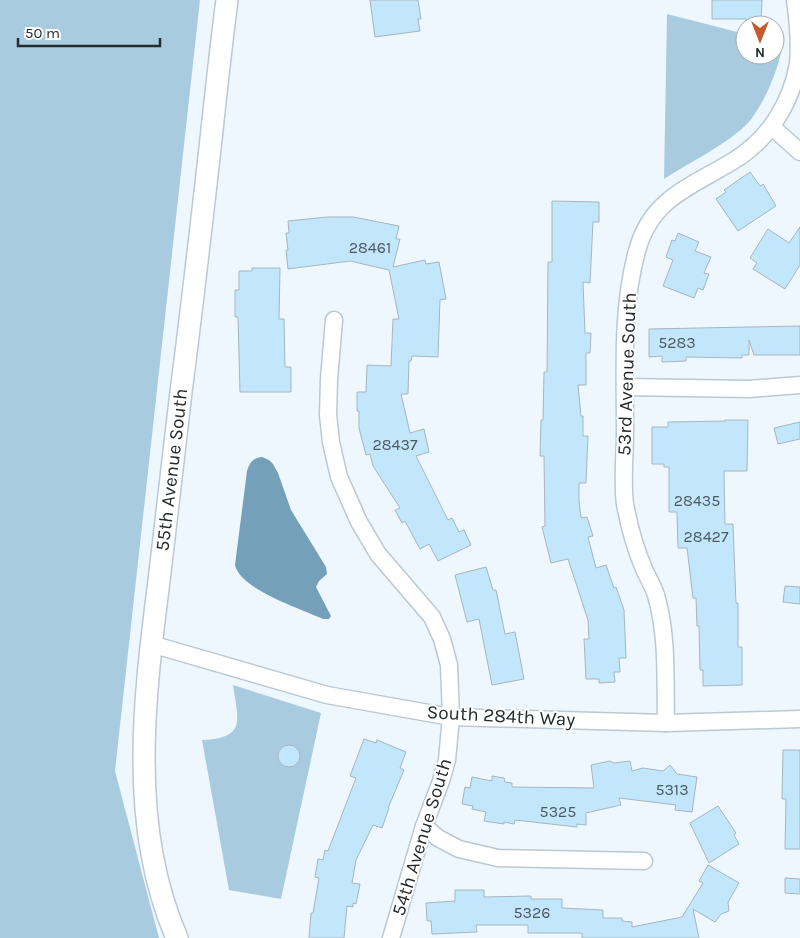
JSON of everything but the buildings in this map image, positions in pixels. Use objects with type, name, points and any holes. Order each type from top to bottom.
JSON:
[{"type":"street","name":"55th Avenue South","points":[[177,938],[168,919],[156,879],[147,826],[143,767],[151,644],[227,0]]},
{"type":"street","name":"53rd Avenue South","points":[[666,723],[664,640],[656,594],[632,537],[624,502],[626,326],[629,288],[637,250],[651,218],[669,199],[748,151],[772,127],[788,100],[798,63],[799,25],[795,0]]},
{"type":"street","points":[[772,127],[800,152]]},
{"type":"street","name":"54th Avenue South","points":[[334,320],[328,415],[331,442],[339,478],[359,522],[378,554],[432,617],[442,639],[449,665],[450,717],[447,760],[424,826],[391,938]]},
{"type":"street","points":[[625,387],[748,389],[800,385]]},
{"type":"street","name":"South 284th Way","points":[[151,644],[327,695],[450,717],[666,723],[800,719]]},
{"type":"street","points":[[424,826],[438,838],[459,849],[498,858],[644,861]]},
{"type":"shaded area","points":[[0,0],[200,0],[115,771],[159,938],[0,938]]},
{"type":"shaded area","points":[[667,14],[735,31],[735,65],[778,65],[762,101],[745,126],[723,143],[664,179]]},
{"type":"shaded area","points":[[262,457],[273,464],[291,510],[326,567],[327,574],[319,581],[316,587],[331,616],[329,619],[323,619],[273,598],[248,583],[235,565],[247,471],[252,461]]},
{"type":"shaded area","points":[[233,685],[321,713],[281,899],[229,890],[202,740],[227,735],[233,731],[236,725],[237,708]]}]
